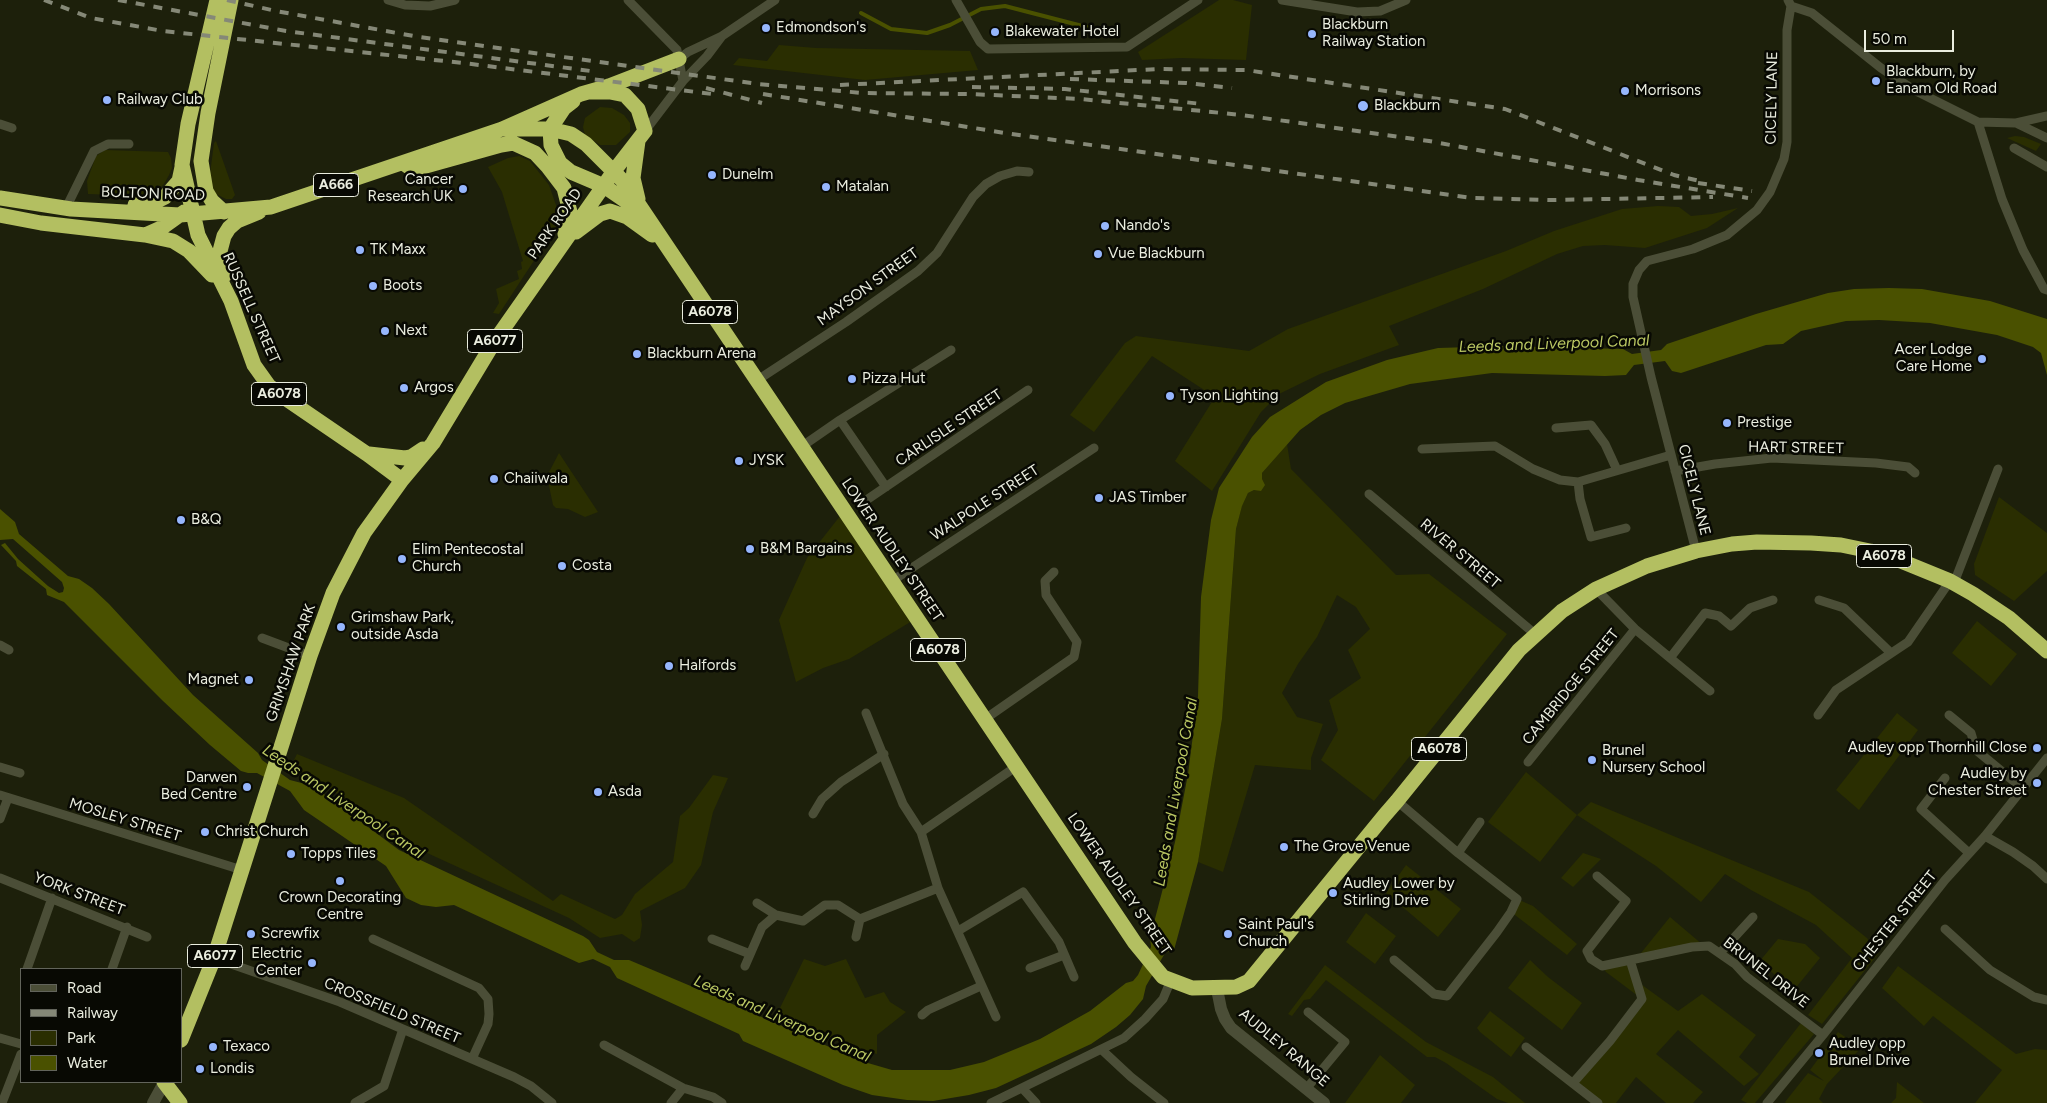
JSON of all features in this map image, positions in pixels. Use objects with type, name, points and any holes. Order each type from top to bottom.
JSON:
[{"type":"highway","name":"A6078","points":[[94,210],[153,203],[165,197],[178,181],[217,0]]},
{"type":"highway","points":[[144,235],[163,227],[188,211],[195,200],[208,113],[230,0]]},
{"type":"highway","points":[[502,130],[674,56]]},
{"type":"highway","points":[[610,92],[625,95],[638,109],[641,136],[634,178],[643,214],[604,186],[570,172],[562,165],[551,145],[550,129],[564,108],[585,93],[610,92]]},
{"type":"highway","name":"A6078","points":[[502,130],[550,129],[562,131],[579,139],[614,171]]},
{"type":"highway","name":"BOLTON ROAD","points":[[0,198],[66,208],[94,210],[224,212],[272,207],[502,130]]},
{"type":"highway","name":"PARK ROAD","points":[[402,480],[433,443],[494,342],[529,294],[563,242],[641,136]]},
{"type":"highway","points":[[401,164],[415,169],[500,145],[513,144],[535,153],[555,174],[566,194],[570,220],[563,242]]},
{"type":"highway","points":[[201,161],[206,190],[212,201],[224,212]]},
{"type":"highway","name":"A6078","points":[[182,165],[188,211]]},
{"type":"highway","name":"LOWER AUDLEY STREET","points":[[614,171],[633,196],[643,214],[1135,943],[1167,978]]},
{"type":"highway","points":[[230,301],[220,251],[224,236],[229,228],[238,222],[272,207]]},
{"type":"highway","name":"RUSSELL STREET","points":[[188,211],[230,301],[254,366],[269,386],[402,480]]},
{"type":"highway","name":"LOWER AUDLEY STREET","points":[[563,242],[600,214],[610,211],[633,221],[663,243]]},
{"type":"highway","points":[[0,216],[41,223],[144,235],[173,241],[189,251],[207,268],[230,301]]},
{"type":"highway","points":[[367,454],[411,457],[433,443]]},
{"type":"highway","name":"GRIMSHAW PARK","points":[[182,1038],[214,958],[310,656],[333,593],[364,533],[402,480]]},
{"type":"highway","name":"A6078","points":[[1167,978],[1192,988],[1217,989],[1236,987],[1249,981],[1519,650],[1562,611],[1596,589],[1647,566],[1696,551],[1732,544],[1757,542],[1840,546],[1870,551],[1901,561],[1952,582],[2009,618],[2047,651]]},
{"type":"highway","points":[[163,1083],[180,1103]]},
{"type":"street","points":[[388,0],[405,6],[430,6],[455,0]]},
{"type":"street","points":[[628,0],[674,56],[683,80]]},
{"type":"street","points":[[674,56],[688,52],[722,36],[776,0]]},
{"type":"street","points":[[958,4],[980,42],[988,49],[1127,47],[1198,0]]},
{"type":"street","points":[[1282,0],[1362,12],[1389,9],[1406,0]]},
{"type":"street","points":[[1789,3],[1812,13],[1881,68],[1914,90],[1978,122],[2016,123],[2047,116]]},
{"type":"street","name":"CICELY LANE","points":[[1696,551],[1651,377],[1633,297],[1633,284],[1639,270],[1648,261],[1693,249],[1727,235],[1756,210],[1770,192],[1784,159],[1787,142],[1787,30],[1789,3]]},
{"type":"street","name":"PARK ROAD","points":[[641,136],[683,80],[707,56],[722,36]]},
{"type":"street","points":[[1978,122],[2002,200],[2023,250],[2044,289],[2047,290]]},
{"type":"street","points":[[2016,123],[2047,138]]},
{"type":"street","points":[[0,124],[12,128]]},
{"type":"street","points":[[66,208],[94,151],[108,144],[129,144]]},
{"type":"street","points":[[2014,148],[2047,167]]},
{"type":"street","name":"MAYSON STREET","points":[[756,381],[846,322],[918,271],[936,253],[972,196],[986,184],[1000,176],[1017,171],[1029,172]]},
{"type":"street","points":[[801,447],[950,350]]},
{"type":"street","name":"CARLISLE STREET","points":[[865,501],[1028,390]]},
{"type":"street","points":[[840,420],[886,488]]},
{"type":"street","points":[[1556,428],[1591,425],[1605,444],[1617,470]]},
{"type":"street","points":[[1422,449],[1494,446],[1533,469],[1560,480],[1578,482],[1671,455]]},
{"type":"street","name":"WALPOLE STREET","points":[[892,581],[1094,448]]},
{"type":"street","name":"HART STREET","points":[[1675,472],[1715,464],[1772,458],[1876,463],[1908,467],[1915,473]]},
{"type":"street","points":[[1818,715],[1836,690],[1908,642],[1952,582],[1998,469]]},
{"type":"street","points":[[1578,482],[1580,498],[1591,537],[1626,528]]},
{"type":"street","name":"RIVER STREET","points":[[1368,494],[1535,634]]},
{"type":"street","points":[[985,719],[1074,657],[1077,642],[1046,595],[1045,581],[1054,572]]},
{"type":"street","points":[[1596,589],[1635,629],[1710,690]]},
{"type":"street","points":[[1670,658],[1705,613],[1719,616],[1731,626],[1750,608],[1773,600]]},
{"type":"street","points":[[1819,600],[1844,608],[1891,653]]},
{"type":"street","name":"CAMBRIDGE STREET","points":[[1528,762],[1635,629]]},
{"type":"street","points":[[262,638],[310,656]]},
{"type":"street","points":[[866,713],[903,804],[921,832],[938,888],[996,1017]]},
{"type":"street","points":[[1949,715],[1971,733],[1976,750],[2022,788]]},
{"type":"street","points":[[813,814],[822,799],[841,782],[884,754]]},
{"type":"street","name":"CHESTER STREET","points":[[1770,1102],[1878,964],[1985,836],[2047,758]]},
{"type":"street","points":[[921,832],[1017,766]]},
{"type":"street","points":[[0,767],[20,773]]},
{"type":"street","points":[[1945,778],[1921,809],[1969,853]]},
{"type":"street","points":[[0,820],[4,796]]},
{"type":"street","name":"MOSLEY STREET","points":[[4,796],[242,870]]},
{"type":"street","points":[[1394,960],[1434,994],[1447,996],[1512,912],[1517,899],[1458,853],[1397,801]]},
{"type":"street","points":[[1458,853],[1480,822]]},
{"type":"street","points":[[1985,836],[2013,852],[2047,879]]},
{"type":"street","name":"BRUNEL DRIVE","points":[[1597,876],[1626,901],[1587,951],[1591,959],[1602,966],[1704,945],[1709,946],[1735,964],[1747,977],[1823,1035]]},
{"type":"street","name":"YORK STREET","points":[[0,878],[127,927],[147,937]]},
{"type":"street","points":[[860,919],[938,888]]},
{"type":"street","points":[[958,931],[1023,892],[1056,938],[1074,977]]},
{"type":"street","points":[[27,968],[52,898]]},
{"type":"street","points":[[757,903],[776,915],[802,920],[825,906],[838,905],[860,919]]},
{"type":"street","points":[[745,966],[762,927],[776,915]]},
{"type":"street","points":[[1720,954],[1753,917]]},
{"type":"street","points":[[856,937],[860,919]]},
{"type":"street","points":[[112,968],[127,927]]},
{"type":"street","points":[[1945,929],[1990,970],[2034,997],[2047,1000]]},
{"type":"street","points":[[712,939],[750,954]]},
{"type":"street","points":[[373,940],[479,988],[488,999],[490,1014],[488,1024],[472,1059]]},
{"type":"street","points":[[1030,968],[1064,956]]},
{"type":"street","name":"CROSSFIELD STREET","points":[[214,958],[340,1002],[403,1029],[531,1086],[552,1103]]},
{"type":"street","points":[[1573,1083],[1610,1041],[1642,999],[1630,960]]},
{"type":"street","points":[[991,1103],[1124,1038],[1163,999],[1167,978]]},
{"type":"street","points":[[922,1015],[928,1010],[981,986]]},
{"type":"street","name":"AUDLEY RANGE","points":[[1217,989],[1221,1009],[1231,1028],[1324,1103]]},
{"type":"street","points":[[1306,1089],[1345,1042],[1308,1012]]},
{"type":"street","points":[[355,1103],[384,1086],[403,1029]]},
{"type":"street","points":[[0,1038],[20,1044]]},
{"type":"street","points":[[604,1045],[683,1088],[713,1097],[722,1103]]},
{"type":"street","points":[[1526,1047],[1598,1103]]},
{"type":"street","points":[[1102,1050],[1131,1077],[1164,1103]]},
{"type":"street","points":[[2,1098],[20,1056]]},
{"type":"street","points":[[153,1103],[162,1083]]},
{"type":"street","points":[[671,1103],[683,1088]]},
{"type":"street","points":[[1022,1089],[1036,1103]]},
{"type":"green space","points":[[1219,0],[1233,0],[1252,5],[1246,60],[1181,58],[1142,60],[1138,52]]},
{"type":"green space","points":[[779,45],[816,48],[970,51],[978,70],[865,80],[733,65],[739,58],[767,61]]},
{"type":"green space","points":[[600,107],[612,108],[624,115],[630,123],[630,132],[616,145],[600,145],[585,135],[583,127],[585,118]]},
{"type":"green space","points":[[2015,136],[2024,137],[2041,144],[2036,151],[2007,138]]},
{"type":"green space","points":[[216,141],[235,195],[232,199],[226,199],[216,194],[209,182],[214,143]]},
{"type":"green space","points":[[105,150],[168,152],[172,168],[164,184],[155,193],[144,196],[88,194],[87,181],[96,156]]},
{"type":"green space","points":[[519,156],[530,161],[549,185],[557,208],[556,227],[499,314],[493,313],[499,303],[496,289],[519,279],[517,271],[522,269],[521,262],[523,261],[502,192],[488,167],[508,158]]},
{"type":"green space","points":[[1658,206],[1679,207],[1691,216],[1712,214],[1738,208],[1707,228],[1645,248],[1605,245],[1583,246],[1557,254],[1483,289],[1389,326],[1399,345],[1320,374],[1279,394],[1261,412],[1212,491],[1175,461],[1215,397],[1152,356],[1094,432],[1070,415],[1125,343],[1136,336],[1249,351],[1288,329],[1506,251],[1554,231],[1622,209]]},
{"type":"green space","points":[[1287,444],[1291,469],[1396,575],[1429,574],[1507,634],[1374,801],[1321,760],[1338,730],[1329,700],[1361,678],[1348,650],[1370,629],[1356,607],[1337,595],[1317,637],[1298,664],[1282,693],[1297,717],[1323,724],[1311,758],[1311,770],[1255,765],[1223,872],[1198,862],[1222,719],[1236,529],[1242,505],[1248,493],[1254,490],[1262,479],[1262,473]]},
{"type":"green space","points":[[559,453],[598,512],[585,517],[568,509],[556,508],[553,505],[547,476]]},
{"type":"green space","points":[[1999,497],[2047,533],[2047,571],[2014,601],[1975,575],[1974,564]]},
{"type":"green space","points":[[844,511],[917,618],[849,659],[823,668],[796,682],[779,620],[807,558]]},
{"type":"green space","points":[[1977,621],[2017,654],[1991,686],[1952,653]]},
{"type":"green space","points":[[1897,713],[1918,730],[1859,810],[1836,790]]},
{"type":"green space","points":[[297,754],[404,798],[553,901],[561,894],[615,919],[622,915],[635,894],[673,862],[680,816],[689,808],[713,775],[728,778],[713,812],[701,865],[685,888],[640,911],[642,925],[640,938],[634,942],[622,934],[600,938],[569,918],[401,841],[325,785],[290,768]]},
{"type":"green space","points":[[1526,772],[1577,815],[1540,862],[1488,822]]},
{"type":"green space","points":[[1591,802],[1809,892],[1867,938],[1878,954],[1822,1024],[1808,1015],[1852,958],[1816,925],[1725,874],[1701,902],[1656,866],[1577,815]]},
{"type":"green space","points":[[1583,853],[1601,859],[1573,887],[1561,878]]},
{"type":"green space","points":[[1406,865],[1461,909],[1438,937],[1386,893]]},
{"type":"green space","points":[[1517,899],[1533,906],[1577,944],[1567,955],[1511,912]]},
{"type":"green space","points":[[1366,913],[1396,936],[1375,964],[1346,942]]},
{"type":"green space","points":[[1670,917],[1703,945],[1637,958]]},
{"type":"green space","points":[[1778,939],[1805,944],[1820,958],[1794,990],[1759,962]]},
{"type":"green space","points":[[804,959],[825,966],[846,959],[865,998],[884,992],[890,1002],[906,1012],[877,1035],[877,1054],[839,1042],[778,1012]]},
{"type":"green space","points":[[1530,960],[1548,977],[1582,1003],[1562,1030],[1508,988]]},
{"type":"green space","points":[[1630,960],[1638,982],[1678,1011],[1702,994],[1756,1035],[1739,1057],[1759,1074],[1744,1086],[1678,1030],[1656,1054],[1703,1092],[1693,1103],[1666,1103],[1636,1077],[1616,1103],[1598,1103],[1573,1083],[1642,999],[1606,972],[1602,966]]},
{"type":"green space","points":[[1325,965],[1426,1042],[1493,1077],[1525,1103],[1508,1103],[1497,1099],[1446,1063],[1435,1057],[1427,1057],[1326,980],[1310,999],[1304,1000],[1292,1016],[1288,1014]]},
{"type":"green space","points":[[1898,966],[2016,1054],[2035,1049],[2047,1050],[2047,1103],[1975,1103],[2002,1070],[1933,1016],[1924,1026],[1882,988]]},
{"type":"green space","points":[[1490,1011],[1525,1038],[1511,1057],[1477,1028]]},
{"type":"green space","points":[[1801,1023],[1814,1034],[1755,1103],[1747,1103],[1741,1100]]},
{"type":"green space","points":[[1838,1032],[1861,1048],[1827,1084],[1819,1099],[1823,1103],[1786,1103],[1808,1073],[1824,1081],[1810,1070]]},
{"type":"green space","points":[[1380,1055],[1415,1085],[1401,1103],[1345,1103]]},
{"type":"green space","points":[[1897,1082],[1924,1103],[1891,1103],[1896,1098]]},
{"type":"water","points":[[1854,289],[1922,289],[1990,301],[2047,319],[2047,375],[2041,353],[2033,347],[1997,335],[1930,323],[1879,320],[1846,321],[1801,331],[1783,344],[1766,345],[1681,373],[1672,371],[1665,361],[1634,365],[1626,375],[1492,373],[1410,384],[1345,403],[1321,415],[1300,430],[1262,473],[1265,485],[1261,491],[1254,490],[1248,493],[1242,506],[1236,529],[1222,719],[1198,862],[1174,950],[1165,953],[1146,986],[1143,999],[1130,1015],[1091,1044],[996,1088],[933,1101],[907,1100],[872,1095],[843,1085],[743,1041],[739,1034],[617,978],[610,967],[593,959],[579,963],[454,905],[436,907],[421,905],[406,898],[386,866],[304,810],[290,791],[257,773],[241,771],[210,745],[64,602],[47,595],[46,589],[17,566],[16,561],[1,545],[5,543],[18,559],[48,586],[59,593],[63,592],[62,582],[13,539],[0,540],[0,509],[15,522],[19,534],[68,576],[79,579],[109,604],[193,695],[258,753],[262,760],[290,780],[313,786],[399,850],[583,936],[589,940],[597,952],[614,960],[629,960],[861,1061],[892,1070],[950,1070],[984,1062],[1040,1039],[1090,1011],[1126,983],[1133,981],[1138,975],[1151,947],[1150,938],[1175,842],[1188,774],[1198,696],[1201,597],[1211,520],[1219,488],[1252,437],[1270,417],[1326,382],[1387,360],[1438,348],[1503,346],[1623,349],[1632,354],[1661,350],[1667,344],[1756,314],[1828,293]]},
{"type":"waterway","points":[[861,13],[891,29],[927,33],[950,25],[981,9],[1005,6],[1094,29]]},
{"type":"railway","points":[[44,0],[91,18],[163,31],[463,63],[712,94]]},
{"type":"railway","points":[[118,0],[286,31],[598,72]]},
{"type":"railway","points":[[227,0],[276,11],[419,37],[758,84],[863,93],[969,94],[1080,99],[1242,115],[1429,141],[1638,180],[1748,198]]},
{"type":"railway","points":[[840,85],[1159,69],[1246,70],[1505,109],[1674,175],[1704,182]]},
{"type":"railway","points":[[1070,79],[1186,83],[1232,88]]},
{"type":"railway","points":[[972,87],[1065,89],[1202,104]]},
{"type":"railway","points":[[706,88],[762,103]]},
{"type":"railway","points":[[763,94],[1005,133],[1472,198],[1550,200],[1713,197]]},
{"type":"railway","points":[[1698,183],[1752,191]]},
{"type":"place","name":"Edmondson's","points":[[766,28]]},
{"type":"place","name":"Blakewater Hotel","points":[[995,32]]},
{"type":"place","name":"Blackburn Railway Station","points":[[1312,34]]},
{"type":"place","name":"Blackburn, by Eanam Old Road","points":[[1876,81]]},
{"type":"place","name":"Morrisons","points":[[1625,91]]},
{"type":"place","name":"Railway Club","points":[[107,100]]},
{"type":"place","name":"Blackburn","points":[[1363,106]]},
{"type":"place","name":"Dunelm","points":[[712,175]]},
{"type":"place","name":"Matalan","points":[[826,187]]},
{"type":"place","name":"Cancer Research UK","points":[[463,189]]},
{"type":"place","name":"Nando's","points":[[1105,226]]},
{"type":"place","name":"TK Maxx","points":[[360,250]]},
{"type":"place","name":"Vue Blackburn","points":[[1098,254]]},
{"type":"place","name":"Boots","points":[[373,286]]},
{"type":"place","name":"Next","points":[[385,331]]},
{"type":"place","name":"Blackburn Arena","points":[[637,354]]},
{"type":"place","name":"Acer Lodge Care Home","points":[[1982,359]]},
{"type":"place","name":"Pizza Hut","points":[[852,379]]},
{"type":"place","name":"Argos","points":[[404,388]]},
{"type":"place","name":"Tyson Lighting","points":[[1170,396]]},
{"type":"place","name":"Prestige","points":[[1727,423]]},
{"type":"place","name":"JYSK","points":[[739,461]]},
{"type":"place","name":"Chaiiwala","points":[[494,479]]},
{"type":"place","name":"JAS Timber","points":[[1099,498]]},
{"type":"place","name":"B&Q","points":[[181,520]]},
{"type":"place","name":"B&M Bargains","points":[[750,549]]},
{"type":"place","name":"Elim Pentecostal Church","points":[[402,559]]},
{"type":"place","name":"Costa","points":[[562,566]]},
{"type":"place","name":"Grimshaw Park, outside Asda","points":[[341,627]]},
{"type":"place","name":"Halfords","points":[[669,666]]},
{"type":"place","name":"Magnet","points":[[249,680]]},
{"type":"place","name":"Audley opp Thornhill Close","points":[[2037,748]]},
{"type":"place","name":"Brunel Nursery School","points":[[1592,760]]},
{"type":"place","name":"Audley by Chester Street","points":[[2037,783]]},
{"type":"place","name":"Darwen Bed Centre","points":[[247,787]]},
{"type":"place","name":"Asda","points":[[598,792]]},
{"type":"place","name":"Christ Church","points":[[205,832]]},
{"type":"place","name":"The Grove Venue","points":[[1284,847]]},
{"type":"place","name":"Topps Tiles","points":[[291,854]]},
{"type":"place","name":"Crown Decorating Centre","points":[[340,881]]},
{"type":"place","name":"Audley Lower by Stirling Drive","points":[[1333,893]]},
{"type":"place","name":"Screwfix","points":[[251,934]]},
{"type":"place","name":"Saint Paul's Church","points":[[1228,934]]},
{"type":"place","name":"Electric Center","points":[[312,963]]},
{"type":"place","name":"Texaco","points":[[213,1047]]},
{"type":"place","name":"Audley opp Brunel Drive","points":[[1819,1053]]},
{"type":"place","name":"Londis","points":[[200,1069]]},
{"type":"water label","name":"Leeds and Liverpool Canal","points":[[1554,344]]},
{"type":"water label","name":"Leeds and Liverpool Canal","points":[[1176,792]]},
{"type":"water label","name":"Leeds and Liverpool Canal","points":[[343,802]]},
{"type":"water label","name":"Leeds and Liverpool Canal","points":[[782,1019]]}]
